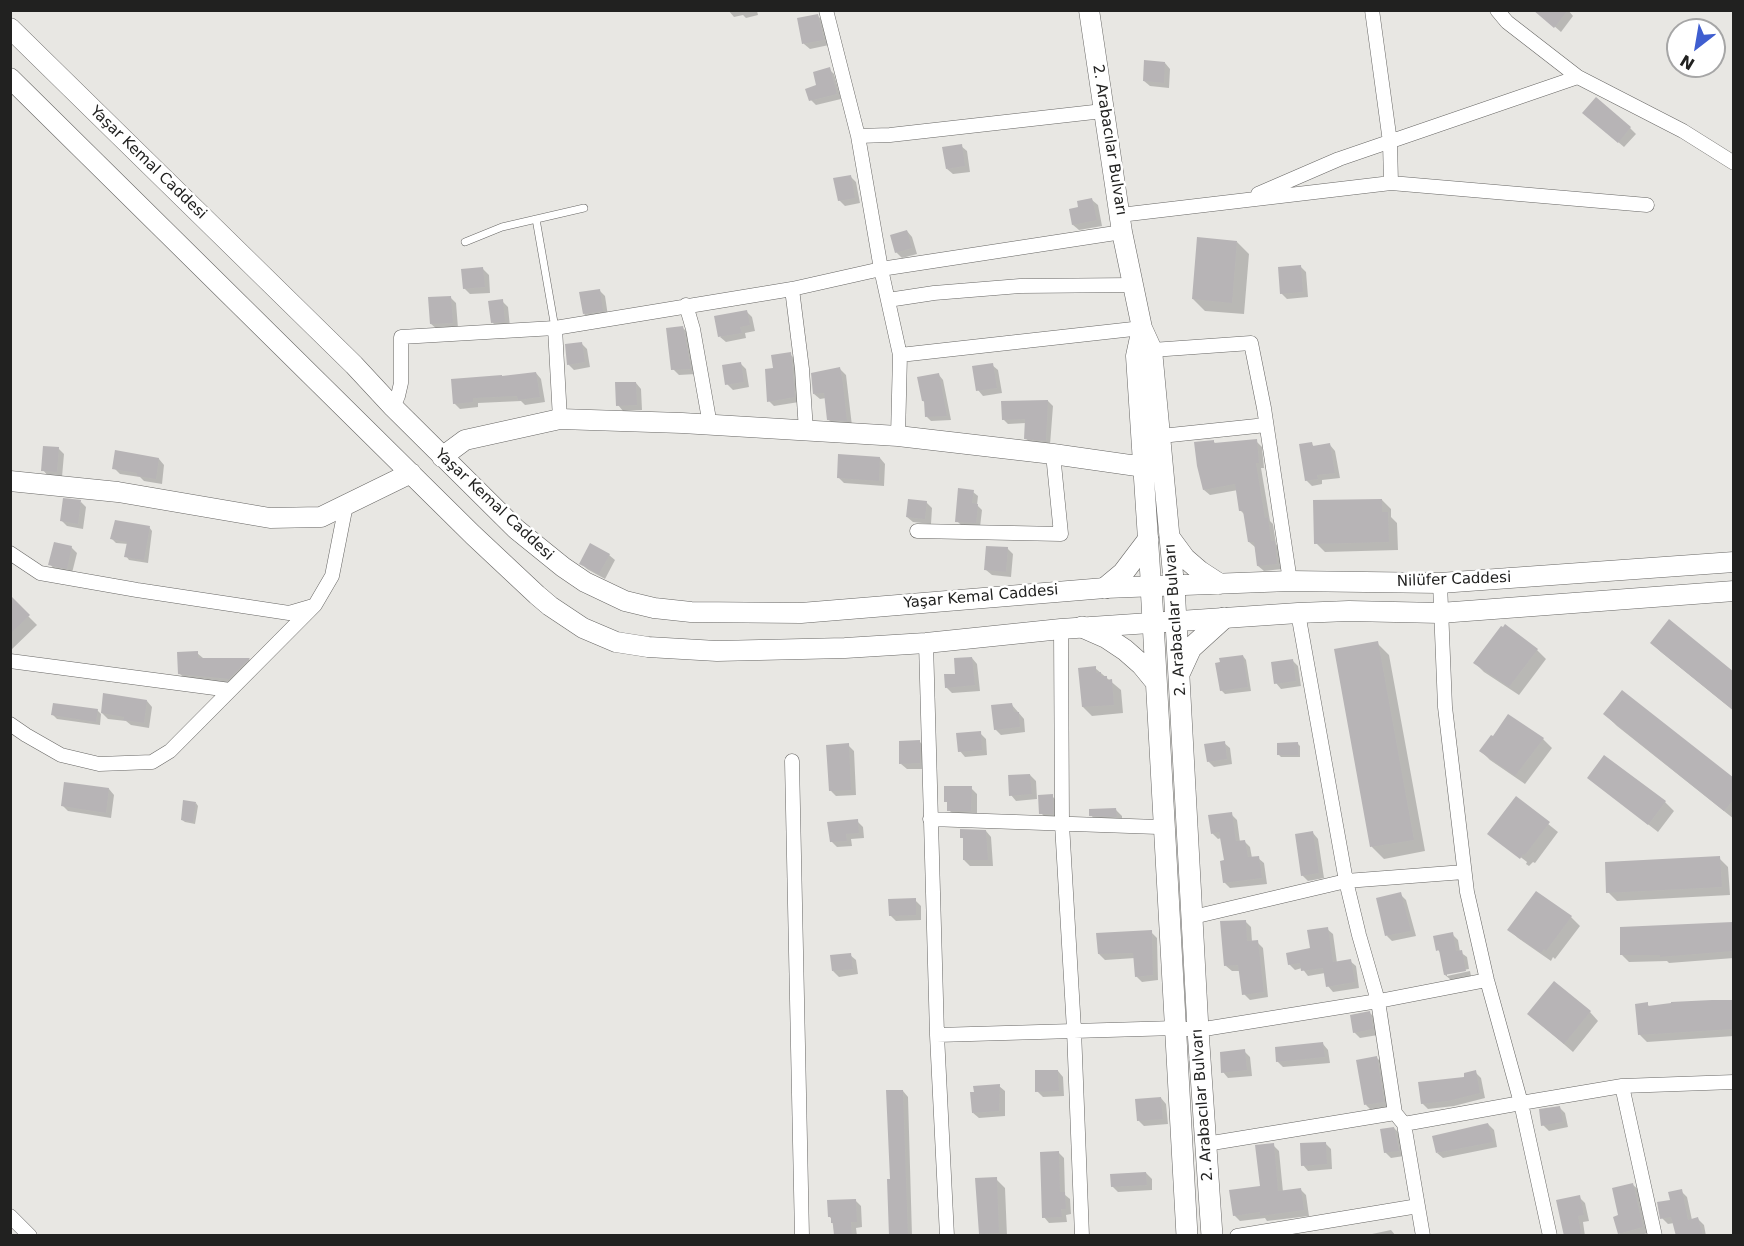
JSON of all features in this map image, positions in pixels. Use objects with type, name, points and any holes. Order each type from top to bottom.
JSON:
[{"type":"main road","points":[[1105,588],[1123,573],[1148,540]]},
{"type":"main road","points":[[1150,585],[1187,1236]]},
{"type":"main road","name":"2. Arabacılar Bulvarı","points":[[1174,585],[1198,1030],[1212,1236]]},
{"type":"main road","points":[[1179,672],[1191,648],[1224,618]]},
{"type":"main road","points":[[1072,628],[1107,638],[1142,664],[1156,682]]},
{"type":"street","points":[[826,10],[858,136],[881,269],[900,355],[898,436]]},
{"type":"street","name":"2. Arabacılar Bulvarı","points":[[1089,10],[1121,223],[1142,328],[1152,350],[1174,585]]},
{"type":"street","points":[[1372,10],[1390,142],[1391,183]]},
{"type":"street","points":[[1497,10],[1507,22],[1578,77],[1683,131],[1734,163]]},
{"type":"street","name":"Yaşar Kemal Caddesi","points":[[10,28],[354,365],[442,457],[516,529],[563,567],[603,592],[625,601],[654,608],[691,612],[801,613],[1105,588],[1174,585]]},
{"type":"street","points":[[1242,201],[1339,159],[1578,77]]},
{"type":"street","points":[[10,78],[473,534],[550,606],[583,628],[616,642],[648,647],[717,651],[845,648],[926,643],[1072,628],[1298,612],[1440,613],[1734,591]]},
{"type":"street","points":[[858,136],[890,135],[1103,111]]},
{"type":"street","points":[[393,407],[401,383],[401,337],[555,328],[792,289],[881,269],[1242,201],[1391,183],[1647,205]]},
{"type":"street","points":[[888,300],[1020,285],[1133,285]]},
{"type":"street","points":[[792,289],[802,369],[806,431]]},
{"type":"street","points":[[686,305],[693,329],[710,425]]},
{"type":"street","points":[[555,328],[560,419]]},
{"type":"street","points":[[900,355],[1142,328],[1136,356],[1150,585]]},
{"type":"street","points":[[1152,350],[1251,344],[1290,581]]},
{"type":"street","points":[[442,457],[465,440],[560,419],[898,436],[1144,467]]},
{"type":"street","points":[[1161,436],[1266,425]]},
{"type":"street","points":[[917,531],[1061,534],[1053,454]]},
{"type":"street","points":[[10,481],[118,492],[270,518],[321,517],[411,473]]},
{"type":"street","points":[[10,724],[61,755],[81,761],[99,764],[152,762],[171,751],[315,605],[332,576],[346,505]]},
{"type":"street","points":[[1170,539],[1185,558],[1220,584]]},
{"type":"street","points":[[10,553],[40,573],[137,590],[289,613],[315,605]]},
{"type":"street","name":"Nilüfer Caddesi","points":[[1174,585],[1290,581],[1440,583],[1734,562]]},
{"type":"street","points":[[1440,583],[1445,707],[1467,892],[1487,980],[1521,1103],[1550,1236]]},
{"type":"street","points":[[1298,612],[1346,881],[1378,1001],[1395,1113],[1404,1124],[1423,1236]]},
{"type":"street","points":[[1072,628],[1062,824],[1074,1030],[1082,1236]]},
{"type":"street","points":[[926,643],[937,1035],[947,1236]]},
{"type":"street","points":[[10,661],[230,690]]},
{"type":"street","points":[[792,761],[802,1236]]},
{"type":"street","points":[[930,819],[1158,827]]},
{"type":"street","points":[[1193,918],[1346,881],[1464,872]]},
{"type":"street","points":[[937,1035],[1176,1028],[1198,1030],[1378,1001],[1487,980]]},
{"type":"street","points":[[1404,1124],[1622,1086],[1734,1082]]},
{"type":"street","points":[[1622,1086],[1655,1236]]},
{"type":"street","points":[[1206,1144],[1395,1113]]},
{"type":"street","points":[[1236,1236],[1418,1206]]},
{"type":"street","points":[[10,1216],[30,1236]]},
{"type":"lane","points":[[465,242],[502,227],[584,208]]},
{"type":"lane","points":[[536,219],[555,328]]},
{"type":"building","points":[[1533,10],[1568,10],[1554,28]]},
{"type":"building","points":[[818,14],[824,40],[802,44],[797,18]]},
{"type":"building","points":[[1144,60],[1165,62],[1164,83],[1143,81]]},
{"type":"building","points":[[830,67],[837,94],[809,101],[805,89],[816,85],[813,72]]},
{"type":"building","points":[[1596,97],[1631,127],[1618,143],[1582,113]]},
{"type":"building","points":[[962,144],[965,166],[946,169],[942,147]]},
{"type":"building","points":[[851,175],[855,198],[838,201],[833,178]]},
{"type":"building","points":[[1092,198],[1097,220],[1072,225],[1069,209],[1078,207],[1077,201]]},
{"type":"building","points":[[907,230],[912,248],[895,253],[890,235]]},
{"type":"building","points":[[1197,237],[1237,241],[1232,303],[1192,299]]},
{"type":"building","points":[[1301,265],[1303,292],[1280,294],[1278,267]]},
{"type":"building","points":[[483,267],[485,287],[463,289],[461,269]]},
{"type":"building","points":[[600,289],[603,311],[583,314],[579,292]]},
{"type":"building","points":[[451,296],[453,323],[430,324],[428,297]]},
{"type":"building","points":[[503,299],[505,322],[491,323],[488,301]]},
{"type":"building","points":[[747,310],[750,325],[740,327],[742,333],[718,337],[714,316]]},
{"type":"building","points":[[683,326],[691,369],[671,370],[666,328]]},
{"type":"building","points":[[582,342],[585,362],[567,365],[565,344]]},
{"type":"building","points":[[791,352],[795,397],[767,402],[765,369],[773,368],[771,355]]},
{"type":"building","points":[[741,362],[744,382],[725,385],[722,365]]},
{"type":"building","points":[[993,363],[997,388],[976,391],[972,366]]},
{"type":"building","points":[[840,367],[847,421],[827,420],[824,393],[813,394],[811,373]]},
{"type":"building","points":[[536,372],[540,397],[518,400],[517,396],[473,398],[473,402],[453,404],[451,379]]},
{"type":"building","points":[[939,373],[947,416],[925,417],[924,401],[922,401],[917,377]]},
{"type":"building","points":[[615,382],[636,382],[637,405],[616,406]]},
{"type":"building","points":[[1048,400],[1046,441],[1024,439],[1025,419],[1002,420],[1001,401]]},
{"type":"building","points":[[1257,439],[1259,463],[1256,463],[1265,518],[1268,517],[1271,541],[1275,541],[1277,564],[1257,566],[1254,542],[1248,542],[1243,511],[1239,511],[1235,484],[1203,490],[1194,442],[1214,440],[1214,443]]},
{"type":"building","points":[[1312,442],[1313,446],[1330,443],[1335,473],[1317,475],[1318,479],[1305,481],[1299,444]]},
{"type":"building","points":[[43,446],[59,447],[57,472],[41,471]]},
{"type":"building","points":[[115,450],[159,458],[156,479],[112,469]]},
{"type":"building","points":[[838,454],[880,457],[879,481],[837,478]]},
{"type":"building","points":[[958,488],[974,490],[972,503],[978,504],[976,523],[955,522]]},
{"type":"building","points":[[63,498],[81,500],[78,524],[60,521]]},
{"type":"building","points":[[908,499],[927,501],[925,519],[906,517]]},
{"type":"building","points":[[1382,499],[1382,512],[1388,512],[1389,542],[1314,544],[1313,500]]},
{"type":"building","points":[[115,520],[150,526],[144,560],[124,557],[127,542],[110,539]]},
{"type":"building","points":[[54,542],[72,546],[67,569],[48,565]]},
{"type":"building","points":[[590,543],[610,554],[599,574],[579,564]]},
{"type":"building","points":[[986,546],[1008,547],[1006,572],[984,570]]},
{"type":"building","points":[[10,595],[30,615],[10,634]]},
{"type":"building","points":[[1669,619],[1734,672],[1734,711],[1650,643]]},
{"type":"building","points":[[1505,624],[1538,649],[1509,687],[1473,663],[1501,626]]},
{"type":"building","points":[[1378,641],[1414,840],[1370,847],[1334,649]]},
{"type":"building","points":[[198,651],[198,658],[250,658],[229,679],[178,674],[177,652]]},
{"type":"building","points":[[1243,655],[1248,687],[1220,691],[1215,663],[1220,662],[1219,658]]},
{"type":"building","points":[[972,657],[975,685],[945,688],[944,674],[955,674],[954,658]]},
{"type":"building","points":[[1293,659],[1296,681],[1274,684],[1271,662]]},
{"type":"building","points":[[1096,666],[1096,673],[1101,672],[1101,676],[1107,676],[1107,680],[1112,679],[1114,705],[1082,707],[1078,668]]},
{"type":"building","points":[[1622,690],[1734,778],[1734,799],[1724,811],[1603,714]]},
{"type":"building","points":[[103,693],[147,700],[144,723],[123,720],[124,717],[101,713]]},
{"type":"building","points":[[53,703],[98,709],[96,722],[51,715]]},
{"type":"building","points":[[1012,703],[1014,712],[1019,712],[1020,727],[994,730],[991,705]]},
{"type":"building","points":[[1508,714],[1544,738],[1515,776],[1479,751]]},
{"type":"building","points":[[981,731],[982,750],[958,752],[956,733]]},
{"type":"building","points":[[920,740],[920,763],[899,764],[899,741]]},
{"type":"building","points":[[1225,741],[1227,759],[1207,762],[1204,744]]},
{"type":"building","points":[[1298,742],[1299,755],[1277,755],[1277,743]]},
{"type":"building","points":[[849,743],[851,790],[829,791],[826,745]]},
{"type":"building","points":[[1604,755],[1666,801],[1648,825],[1587,778]]},
{"type":"building","points":[[1030,774],[1032,794],[1009,796],[1008,775]]},
{"type":"building","points":[[64,782],[109,788],[106,813],[61,806]]},
{"type":"building","points":[[944,786],[972,786],[971,811],[947,811],[947,802],[944,802]]},
{"type":"building","points":[[1053,794],[1053,814],[1039,814],[1038,795]]},
{"type":"building","points":[[1516,796],[1550,822],[1520,859],[1487,834]]},
{"type":"building","points":[[183,800],[196,802],[193,822],[181,820]]},
{"type":"building","points":[[1116,808],[1117,817],[1089,816],[1089,809]]},
{"type":"building","points":[[1232,812],[1236,841],[1245,840],[1248,857],[1259,856],[1262,878],[1223,883],[1220,861],[1224,860],[1219,832],[1211,834],[1208,815]]},
{"type":"building","points":[[858,819],[859,833],[846,834],[847,841],[830,842],[827,822]]},
{"type":"building","points":[[960,829],[986,830],[988,860],[963,860],[963,838],[960,838]]},
{"type":"building","points":[[1313,831],[1319,873],[1301,876],[1295,834]]},
{"type":"building","points":[[1720,856],[1722,887],[1606,893],[1605,862]]},
{"type":"building","points":[[1536,891],[1572,916],[1546,951],[1544,949],[1541,953],[1507,930]]},
{"type":"building","points":[[1401,892],[1411,931],[1385,936],[1376,898]]},
{"type":"building","points":[[916,898],[916,915],[889,916],[888,899]]},
{"type":"building","points":[[1246,920],[1247,941],[1258,940],[1264,992],[1242,995],[1238,965],[1224,966],[1220,921]]},
{"type":"building","points":[[1733,922],[1734,951],[1660,957],[1660,955],[1620,955],[1620,927]]},
{"type":"building","points":[[1328,927],[1333,962],[1351,959],[1355,982],[1326,987],[1323,968],[1301,971],[1300,963],[1288,965],[1286,953],[1310,948],[1307,930]]},
{"type":"building","points":[[1152,930],[1153,975],[1135,977],[1133,953],[1098,954],[1096,933]]},
{"type":"building","points":[[1453,932],[1456,951],[1462,950],[1466,971],[1444,975],[1439,950],[1436,951],[1433,936]]},
{"type":"building","points":[[851,953],[853,969],[832,971],[830,955]]},
{"type":"building","points":[[1554,981],[1591,1011],[1564,1044],[1527,1014]]},
{"type":"building","points":[[1734,1000],[1734,1029],[1638,1035],[1635,1004],[1648,1002],[1648,1006],[1671,1002]]},
{"type":"building","points":[[1370,1011],[1373,1029],[1353,1033],[1350,1015]]},
{"type":"building","points":[[1323,1042],[1325,1057],[1276,1062],[1275,1047]]},
{"type":"building","points":[[1245,1049],[1247,1070],[1221,1073],[1220,1052]]},
{"type":"building","points":[[1377,1056],[1384,1102],[1364,1105],[1356,1060]]},
{"type":"building","points":[[1035,1070],[1058,1070],[1059,1091],[1035,1092]]},
{"type":"building","points":[[1476,1070],[1480,1093],[1448,1101],[1421,1104],[1418,1082],[1464,1077],[1464,1073]]},
{"type":"building","points":[[1000,1084],[999,1111],[972,1113],[970,1092],[974,1092],[973,1086]]},
{"type":"building","points":[[886,1090],[903,1090],[908,1236],[889,1236],[887,1179],[890,1179]]},
{"type":"building","points":[[1161,1097],[1163,1119],[1137,1121],[1135,1099]]},
{"type":"building","points":[[1560,1106],[1563,1122],[1541,1126],[1539,1109]]},
{"type":"building","points":[[1488,1123],[1493,1142],[1436,1153],[1432,1136]]},
{"type":"building","points":[[1394,1127],[1399,1151],[1384,1153],[1380,1129]]},
{"type":"building","points":[[1326,1142],[1327,1164],[1301,1166],[1300,1143]]},
{"type":"building","points":[[1274,1143],[1278,1191],[1301,1188],[1304,1210],[1260,1216],[1260,1212],[1233,1216],[1229,1190],[1260,1186],[1255,1145]]},
{"type":"building","points":[[1059,1151],[1060,1192],[1065,1192],[1066,1209],[1061,1209],[1062,1217],[1042,1218],[1040,1152]]},
{"type":"building","points":[[1146,1172],[1147,1185],[1111,1187],[1110,1174]]},
{"type":"building","points":[[997,1177],[999,1233],[979,1234],[975,1178]]},
{"type":"building","points":[[1633,1183],[1643,1227],[1618,1234],[1613,1217],[1618,1215],[1612,1188]]},
{"type":"building","points":[[1682,1189],[1688,1220],[1698,1217],[1703,1236],[1676,1236],[1671,1217],[1660,1219],[1657,1202],[1670,1200],[1668,1192]]},
{"type":"building","points":[[1580,1195],[1584,1215],[1578,1216],[1582,1236],[1564,1236],[1556,1200]]},
{"type":"building","points":[[856,1199],[857,1222],[851,1222],[852,1236],[834,1236],[833,1223],[831,1223],[831,1217],[828,1217],[827,1200]]}]
